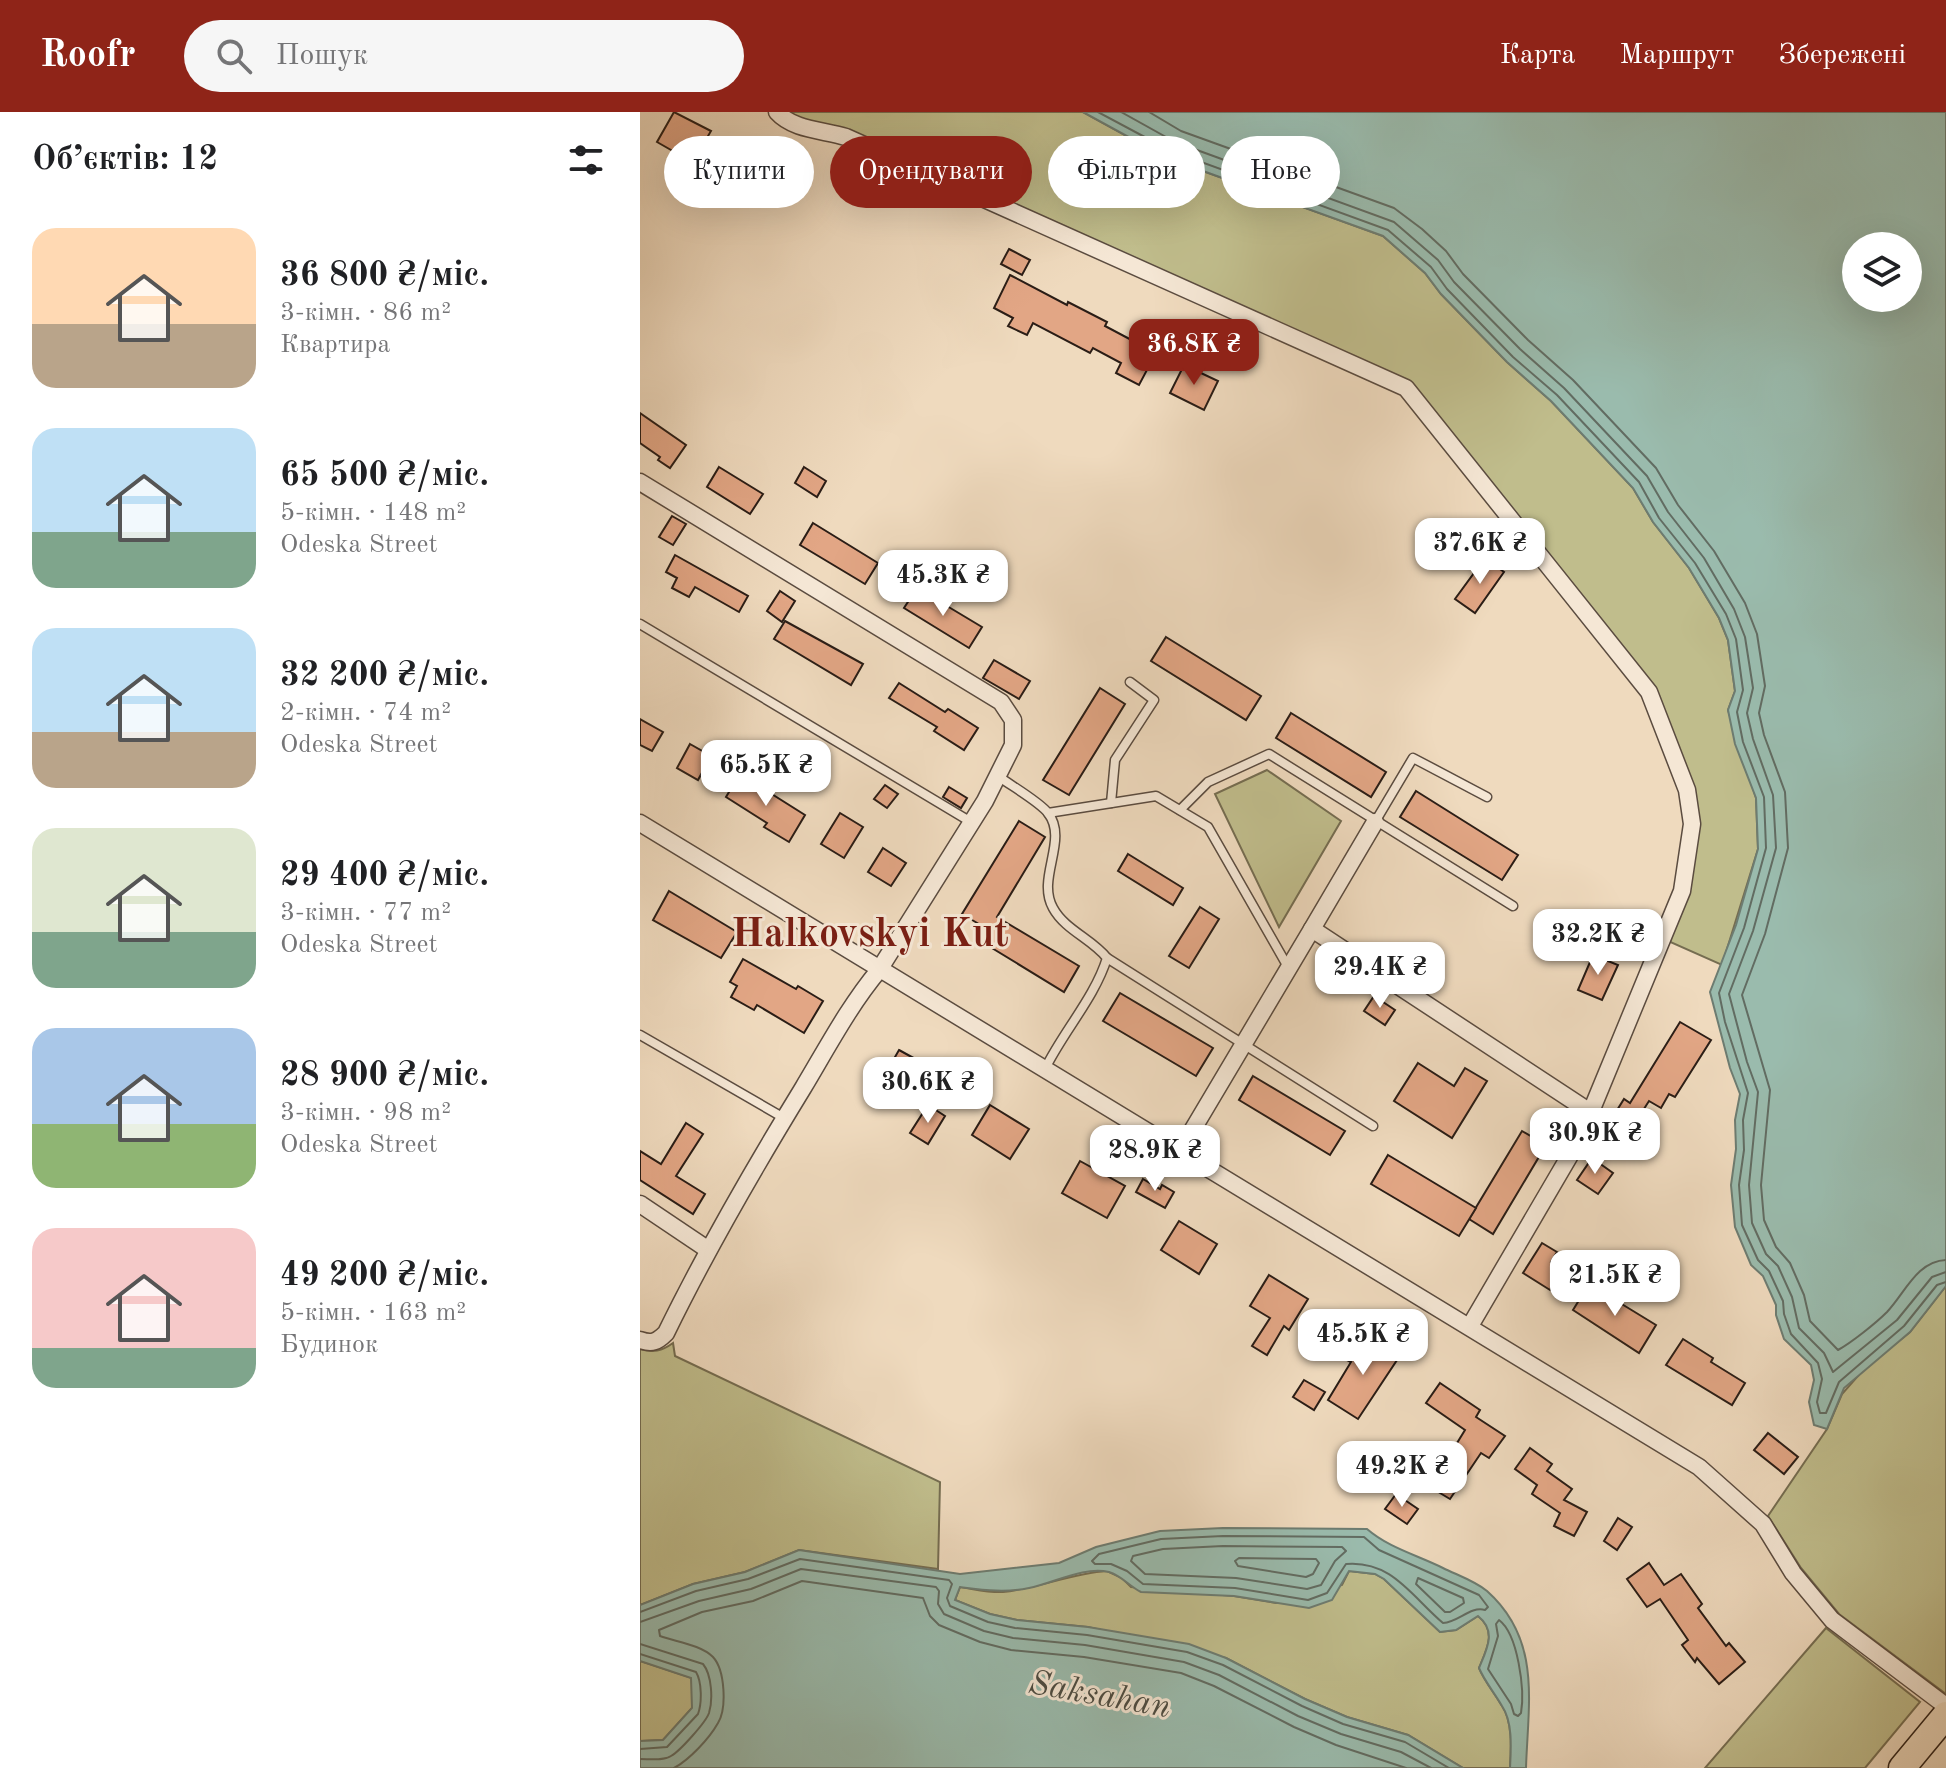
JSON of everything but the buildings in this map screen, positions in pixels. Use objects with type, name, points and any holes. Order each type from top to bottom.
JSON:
[{"type":"main road","points":[[1902,1768],[1946,1715]]},
{"type":"street","points":[[777,112],[797,127],[817,128],[846,137],[1406,388],[1649,692],[1687,790],[1692,824],[1682,891],[1580,1138],[1470,1326]]},
{"type":"street","points":[[640,482],[1001,702],[1013,720],[1013,745],[971,822],[784,1118],[707,1249],[666,1333],[659,1341],[650,1343],[640,1340]]},
{"type":"street","points":[[1180,1151],[1375,822]]},
{"type":"street","points":[[640,823],[1699,1467],[1763,1524],[1793,1573],[1832,1620],[1946,1706]]},
{"type":"street","points":[[1312,929],[1590,1112]]},
{"type":"street","points":[[640,1204],[707,1249]]},
{"type":"lane","points":[[640,624],[971,822]]},
{"type":"lane","points":[[1111,803],[1115,760],[1154,700],[1130,682]]},
{"type":"lane","points":[[1180,810],[1208,782],[1269,754],[1513,906]]},
{"type":"lane","points":[[1375,822],[1413,758],[1487,797]]},
{"type":"lane","points":[[997,775],[1048,813],[1056,838],[1049,866],[1049,896],[1054,910],[1075,932],[1107,958],[1373,1126]]},
{"type":"lane","points":[[1048,813],[1156,796],[1208,827],[1288,968]]},
{"type":"lane","points":[[1044,1069],[1102,973],[1107,958]]},
{"type":"lane","points":[[640,1035],[784,1118]]},
{"type":"shaded area","points":[[784,112],[1083,112],[1127,136],[1048,136],[1048,208],[1205,208],[1205,172],[1221,178],[1221,208],[1305,208],[1383,236],[1425,273],[1441,294],[1507,362],[1551,401],[1633,488],[1653,522],[1689,568],[1719,618],[1728,640],[1735,691],[1728,710],[1756,798],[1758,849],[1722,965],[1668,941],[1699,825],[1655,689],[1413,384],[1022,208],[1032,208],[1032,136],[861,136]]},
{"type":"shaded area","points":[[1267,770],[1341,821],[1279,927],[1215,794]]},
{"type":"shaded area","points":[[1946,1286],[1946,1694],[1839,1614],[1801,1568],[1768,1516],[1827,1429],[1842,1394],[1864,1369],[1910,1332]]},
{"type":"shaded area","points":[[673,1343],[675,1356],[940,1482],[938,1569],[799,1550],[745,1572],[693,1584],[640,1605],[640,1349],[657,1350]]},
{"type":"shaded area","points":[[1107,1571],[1122,1578],[1131,1587],[1276,1603],[1342,1585],[1349,1571],[1375,1574],[1440,1632],[1456,1630],[1478,1616],[1489,1634],[1479,1668],[1506,1712],[1510,1768],[1463,1768],[1408,1735],[1347,1717],[1226,1658],[1088,1627],[1017,1620],[990,1614],[955,1600],[960,1587],[1003,1592]]},
{"type":"shaded area","points":[[1826,1628],[1920,1702],[1865,1768],[1705,1768]]},
{"type":"shaded area","points":[[640,1661],[692,1678],[692,1708],[663,1740],[640,1741]]},
{"type":"water","points":[[1083,112],[1946,112],[1946,1286],[1910,1332],[1844,1388],[1827,1429],[1814,1425],[1809,1402],[1814,1380],[1811,1365],[1784,1339],[1776,1305],[1763,1276],[1751,1265],[1735,1227],[1731,1185],[1736,1149],[1735,1120],[1740,1094],[1710,992],[1736,925],[1758,849],[1756,798],[1735,744],[1728,710],[1735,691],[1728,640],[1719,618],[1689,568],[1653,522],[1633,488],[1551,401],[1507,362],[1441,294],[1425,273],[1383,236],[1305,208],[1340,208],[1340,136],[1221,136],[1221,178],[1205,172],[1205,136],[1127,136]]},
{"type":"water","name":"Saksahan","points":[[1367,1529],[1394,1546],[1466,1578],[1487,1591],[1505,1610],[1517,1630],[1524,1651],[1529,1696],[1526,1768],[1510,1768],[1506,1712],[1479,1668],[1489,1634],[1478,1616],[1456,1630],[1440,1632],[1375,1574],[1349,1571],[1332,1600],[1309,1608],[1234,1596],[1141,1592],[1114,1574],[1089,1571],[1020,1590],[960,1587],[955,1600],[990,1614],[1017,1620],[1088,1627],[1189,1644],[1226,1658],[1347,1717],[1408,1735],[1463,1768],[640,1768],[640,1741],[663,1740],[692,1708],[691,1678],[640,1661],[640,1605],[693,1584],[745,1572],[799,1550],[960,1574],[1059,1563],[1096,1547],[1160,1531]]},
{"type":"district","name":"Halkovskyi Kut","points":[[870,932]]}]
